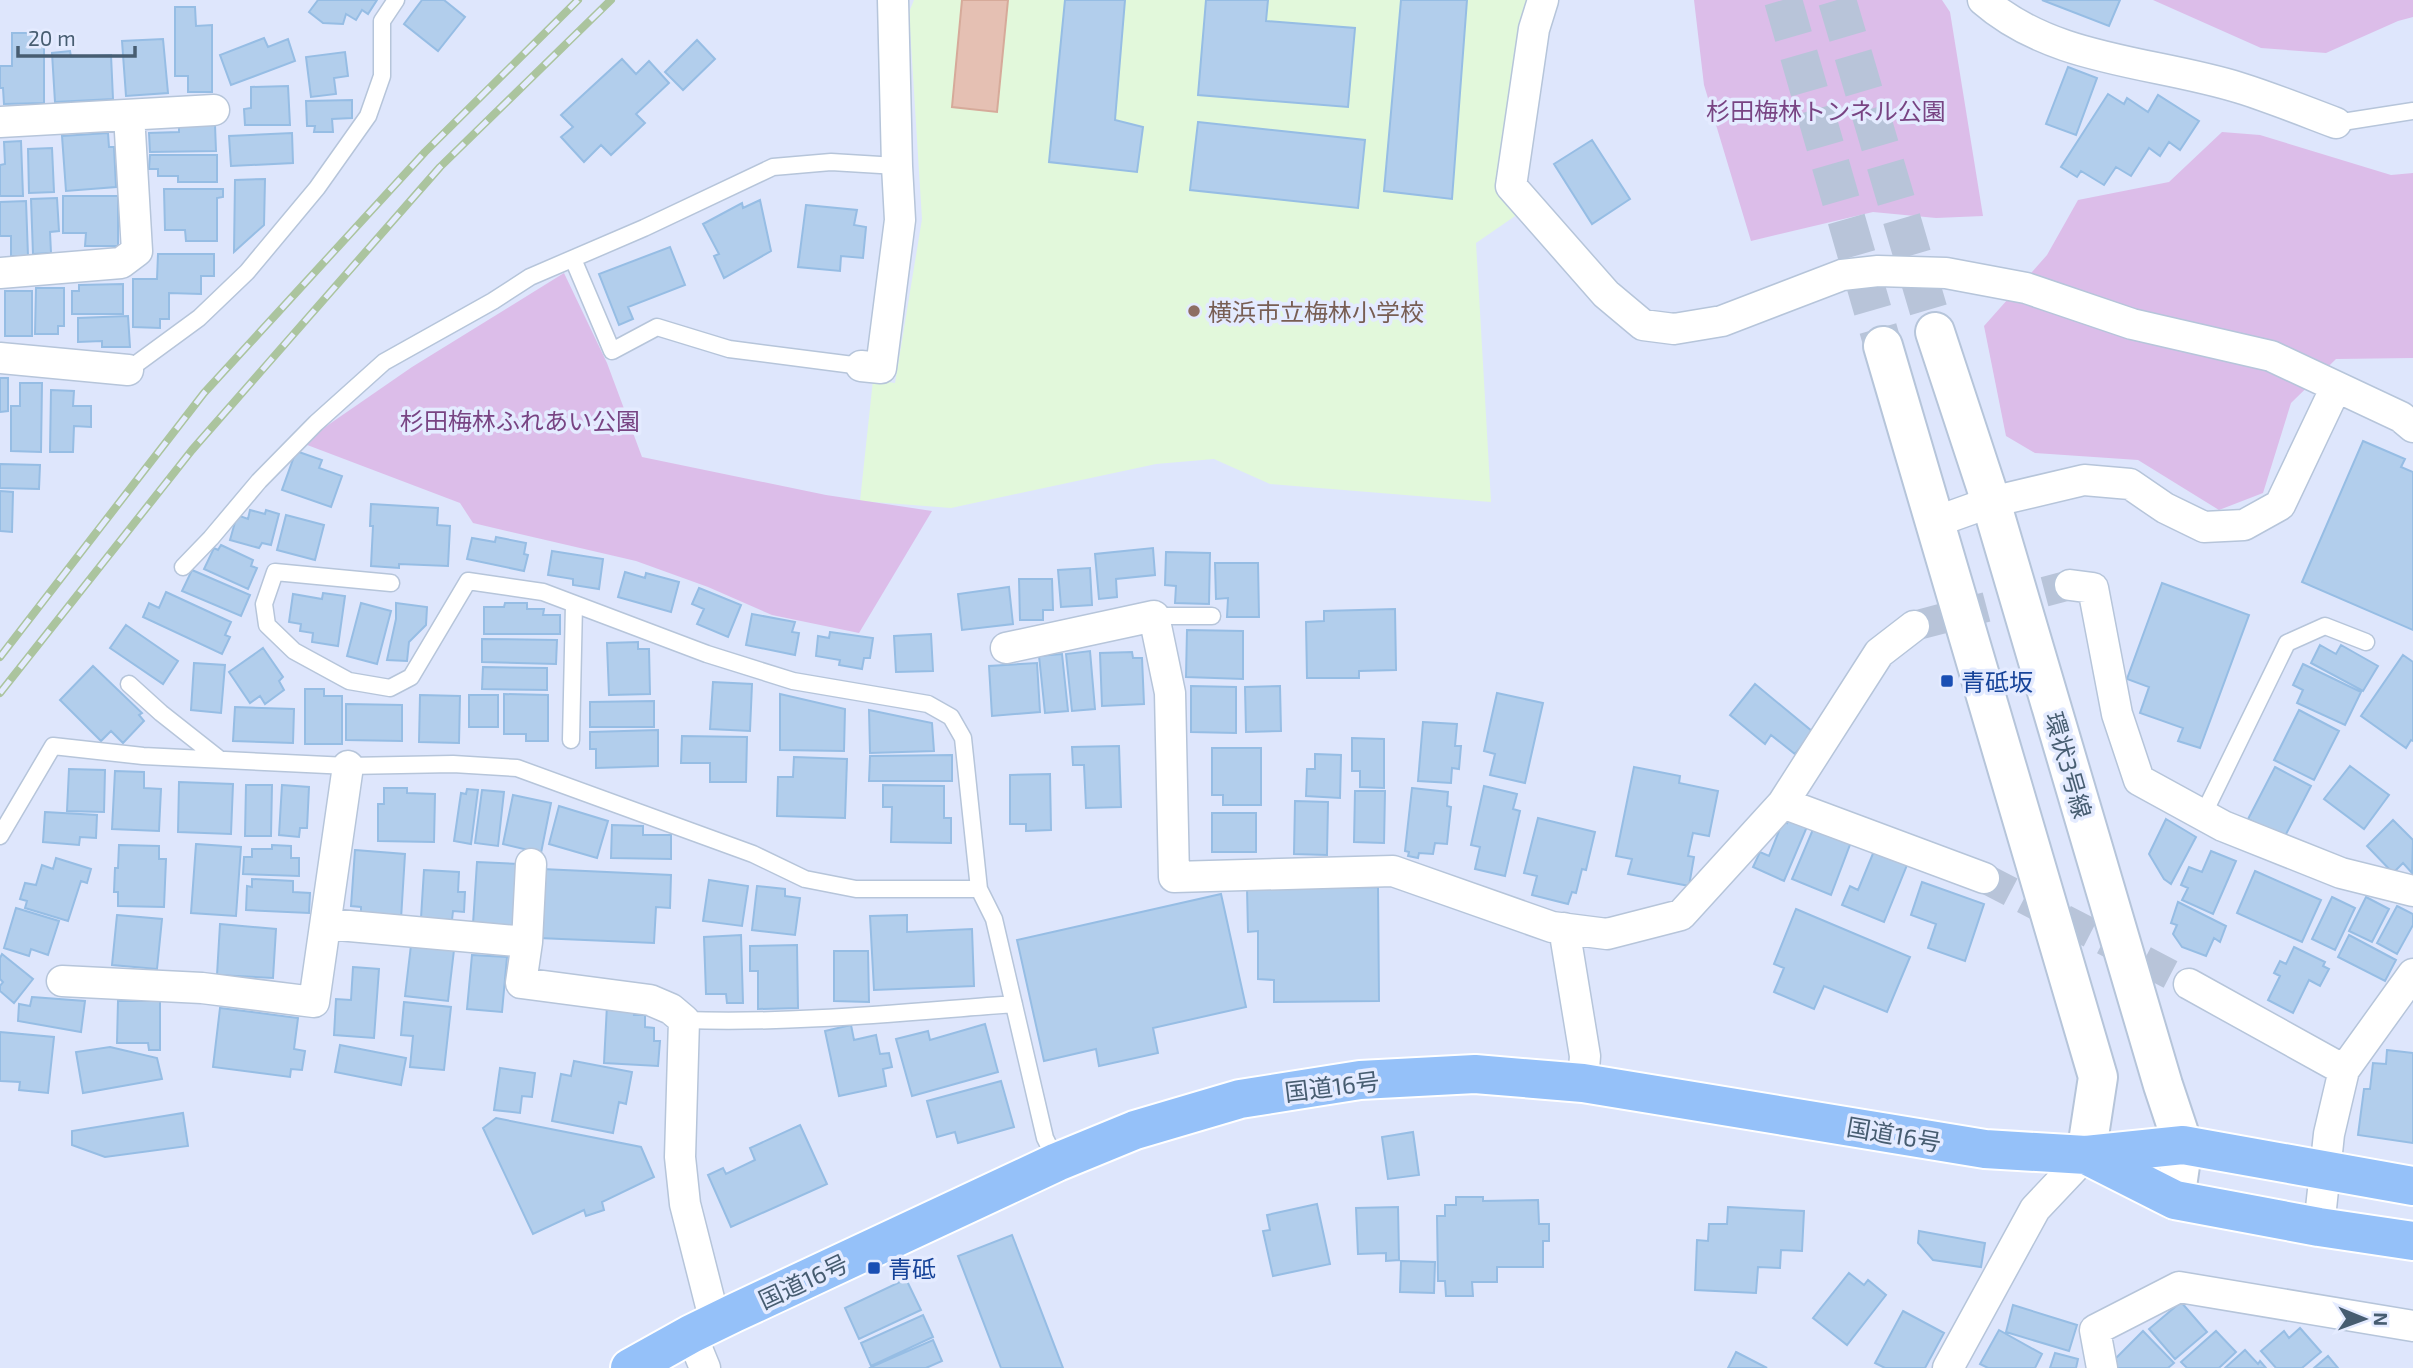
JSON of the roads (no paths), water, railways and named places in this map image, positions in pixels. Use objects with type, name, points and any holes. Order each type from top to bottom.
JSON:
[{"type":"highway","name":"国道16号","points":[[630,1368],[704,1341],[1057,1163],[1135,1130],[1240,1099],[1360,1080],[1475,1074],[1583,1083],[1985,1149],[2086,1155],[2183,1145],[2413,1186]]},
{"type":"highway","name":"国道16号","points":[[2086,1155],[2175,1200],[2319,1227],[2413,1241]]},
{"type":"street","points":[[861,366],[881,368],[900,220],[893,0]]},
{"type":"street","points":[[1543,0],[1534,29],[1511,186],[1606,294],[1643,325],[1674,329],[1722,321],[1842,275],[1878,271],[1946,273],[2026,289],[2132,324],[2271,356],[2401,417],[2413,427]]},
{"type":"street","points":[[1983,0],[2034,34],[2105,57],[2239,88],[2336,123]]},
{"type":"street","points":[[0,122],[214,110]]},
{"type":"street","points":[[0,273],[121,263],[137,251],[129,115]]},
{"type":"street","name":"環状3号線","points":[[1935,332],[1992,502],[2183,1145],[2175,1200]]},
{"type":"street","points":[[1883,346],[2098,1077],[2086,1155],[2035,1209],[1948,1368]]},
{"type":"street","points":[[0,358],[128,370]]},
{"type":"street","points":[[1935,522],[1992,502],[2084,480],[2130,484],[2165,508],[2204,527],[2244,525],[2280,505],[2336,387]]},
{"type":"street","points":[[2070,585],[2093,588],[2117,714],[2139,780],[2223,826],[2341,873],[2413,891]]},
{"type":"street","points":[[1006,648],[1154,616],[1170,693],[1174,877],[1393,871],[1552,927],[1607,934],[1681,915],[1783,803],[1879,653],[1914,626]]},
{"type":"street","points":[[62,981],[202,988],[314,1002],[348,766]]},
{"type":"street","points":[[1783,803],[1984,878]]},
{"type":"street","points":[[531,864],[527,942],[521,983],[650,1000],[671,1009],[684,1020],[680,1157],[704,1341]]},
{"type":"street","points":[[327,924],[527,942]]},
{"type":"street","points":[[1564,928],[1585,1056],[1583,1083]]},
{"type":"street","points":[[2319,1227],[2329,1134],[2344,1069],[2413,974]]},
{"type":"street","points":[[2189,985],[2344,1069]]},
{"type":"street","points":[[2102,1368],[2095,1330],[2179,1287],[2413,1326]]},
{"type":"lane","points":[[128,370],[199,317],[237,281],[317,188],[368,116],[382,76],[382,22],[396,0]]},
{"type":"lane","points":[[2336,123],[2413,111]]},
{"type":"lane","points":[[183,567],[259,481],[316,423],[384,362],[494,301],[530,277],[644,228],[773,167],[831,162],[897,166]]},
{"type":"lane","points":[[573,259],[612,351],[657,327],[729,349],[861,366]]},
{"type":"lane","points":[[391,583],[275,572],[264,604],[267,625],[294,651],[349,681],[390,688],[411,677],[468,581],[542,592],[707,654],[793,681],[928,704],[951,717],[963,738],[979,889],[994,919],[1045,1138],[1057,1163]]},
{"type":"lane","points":[[571,740],[574,604]]},
{"type":"lane","points":[[1154,616],[1212,616]]},
{"type":"lane","points":[[2203,815],[2287,643],[2325,626],[2365,642]]},
{"type":"lane","points":[[129,684],[218,758]]},
{"type":"lane","points":[[0,836],[53,746],[143,756],[348,766],[453,764],[517,768],[753,854],[805,878],[856,889],[979,889]]},
{"type":"lane","points":[[684,1020],[828,1017],[1014,1003]]},
{"type":"tunnel","points":[[1783,0],[1883,346]]},
{"type":"tunnel","points":[[1837,0],[1935,332]]},
{"type":"tunnel","points":[[1914,626],[2070,585]]},
{"type":"tunnel","points":[[1984,878],[2189,984]]},
{"type":"railway","points":[[0,657],[204,393],[425,152],[578,0]]},
{"type":"railway","points":[[0,693],[192,450],[440,167],[611,0]]},
{"type":"place","name":"横浜市立梅林小学校","points":[[1194,311]]},
{"type":"place","name":"青砥坂","points":[[1947,681]]},
{"type":"place","name":"青砥","points":[[874,1268]]},
{"type":"park label","name":"杉田梅林トンネル公園","points":[[1826,110]]},
{"type":"park label","name":"杉田梅林ふれあい公園","points":[[520,420]]}]
